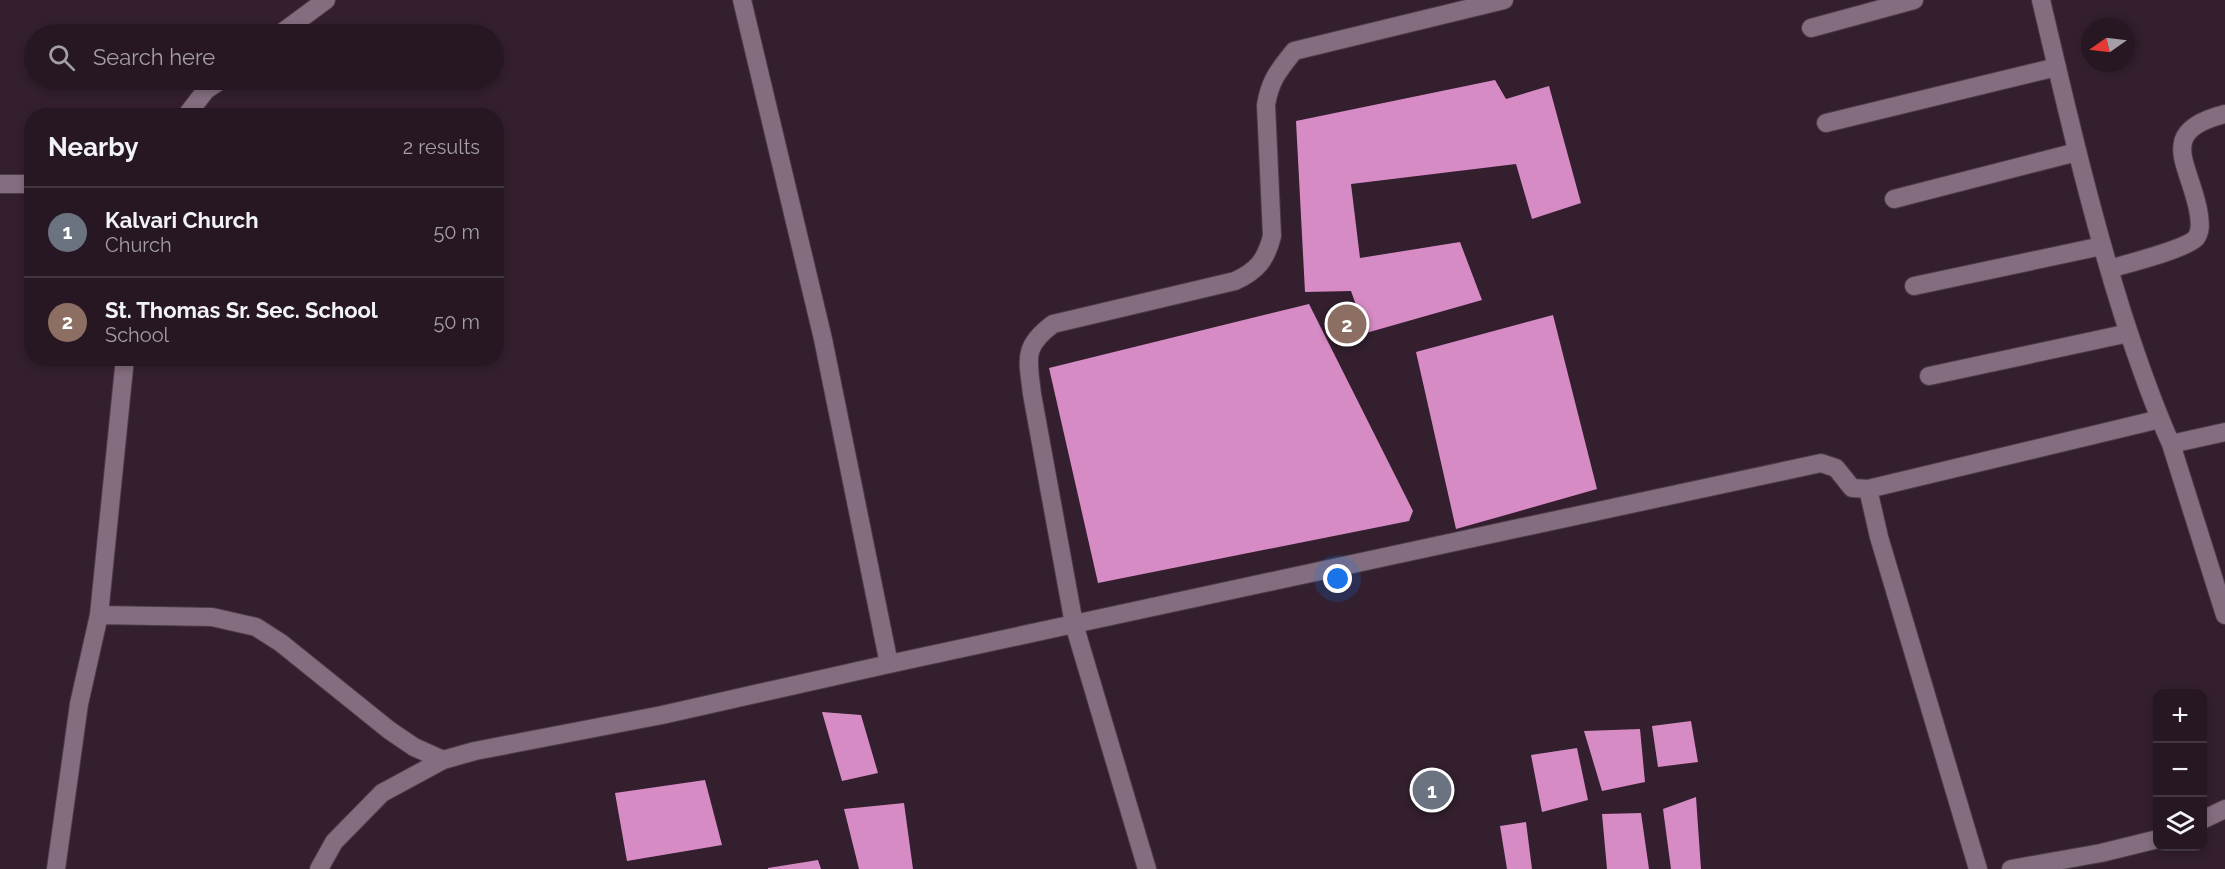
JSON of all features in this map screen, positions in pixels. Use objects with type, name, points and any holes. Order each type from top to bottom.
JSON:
[{"type":"street","points":[[294,24],[326,0]]},
{"type":"street","points":[[742,0],[823,339],[889,664]]},
{"type":"street","points":[[1146,869],[1074,624],[1032,394],[1030,348],[1038,335],[1053,324],[1235,281],[1249,274],[1261,262],[1268,252],[1272,236],[1266,105],[1269,87],[1294,51],[1504,0]]},
{"type":"street","points":[[1811,28],[1914,0]]},
{"type":"street","points":[[2041,0],[2102,246],[2129,333],[2171,444],[2225,615]]},
{"type":"street","points":[[1826,123],[2057,67]]},
{"type":"street","points":[[192,108],[206,90]]},
{"type":"street","points":[[2109,269],[2182,246],[2194,240],[2199,232],[2199,212],[2181,148],[2185,134],[2192,126],[2208,118],[2225,114]]},
{"type":"street","points":[[1894,199],[2077,152]]},
{"type":"street","points":[[0,184],[24,184]]},
{"type":"street","points":[[1914,286],[2102,246]]},
{"type":"street","points":[[1929,376],[2129,333]]},
{"type":"street","points":[[56,869],[79,704],[99,615],[124,366]]},
{"type":"street","points":[[319,869],[334,842],[382,793],[443,760],[475,751],[662,716],[889,664],[1821,463],[1836,468],[1852,488],[1868,489],[2160,419]]},
{"type":"street","points":[[2171,444],[2225,432]]},
{"type":"street","points":[[1868,489],[1879,537],[1977,869]]},
{"type":"street","points":[[99,615],[213,617],[256,627],[290,649],[389,730],[414,747],[443,760]]},
{"type":"street","points":[[2207,818],[2225,809]]},
{"type":"street","points":[[2011,869],[2101,853],[2153,840]]},
{"type":"building","points":[[1495,80],[1506,99],[1549,86],[1581,203],[1532,219],[1516,164],[1351,184],[1360,258],[1460,242],[1482,300],[1366,333],[1351,291],[1305,292],[1296,121]]},
{"type":"building","points":[[1309,304],[1413,511],[1409,521],[1098,583],[1049,368]]},
{"type":"building","points":[[1553,315],[1597,489],[1456,529],[1416,352]]},
{"type":"building","points":[[822,712],[861,715],[878,773],[842,781]]},
{"type":"building","points":[[1691,721],[1698,762],[1658,767],[1652,726]]},
{"type":"building","points":[[1640,729],[1645,782],[1602,791],[1584,731]]},
{"type":"building","points":[[1577,748],[1588,800],[1542,812],[1531,755]]},
{"type":"building","points":[[705,780],[722,845],[627,861],[615,793]]},
{"type":"building","points":[[1696,797],[1701,869],[1671,869],[1663,809]]},
{"type":"building","points":[[904,803],[913,869],[859,869],[844,809]]},
{"type":"building","points":[[1641,813],[1649,869],[1607,869],[1602,814]]},
{"type":"building","points":[[1526,822],[1532,869],[1507,869],[1500,826]]},
{"type":"building","points":[[818,860],[821,869],[768,869],[768,868]]},
{"type":"place","name":"St. Thomas Sr. Sec. School","points":[[1347,324]]},
{"type":"place","name":"Kalvari Church","points":[[1432,790]]}]
